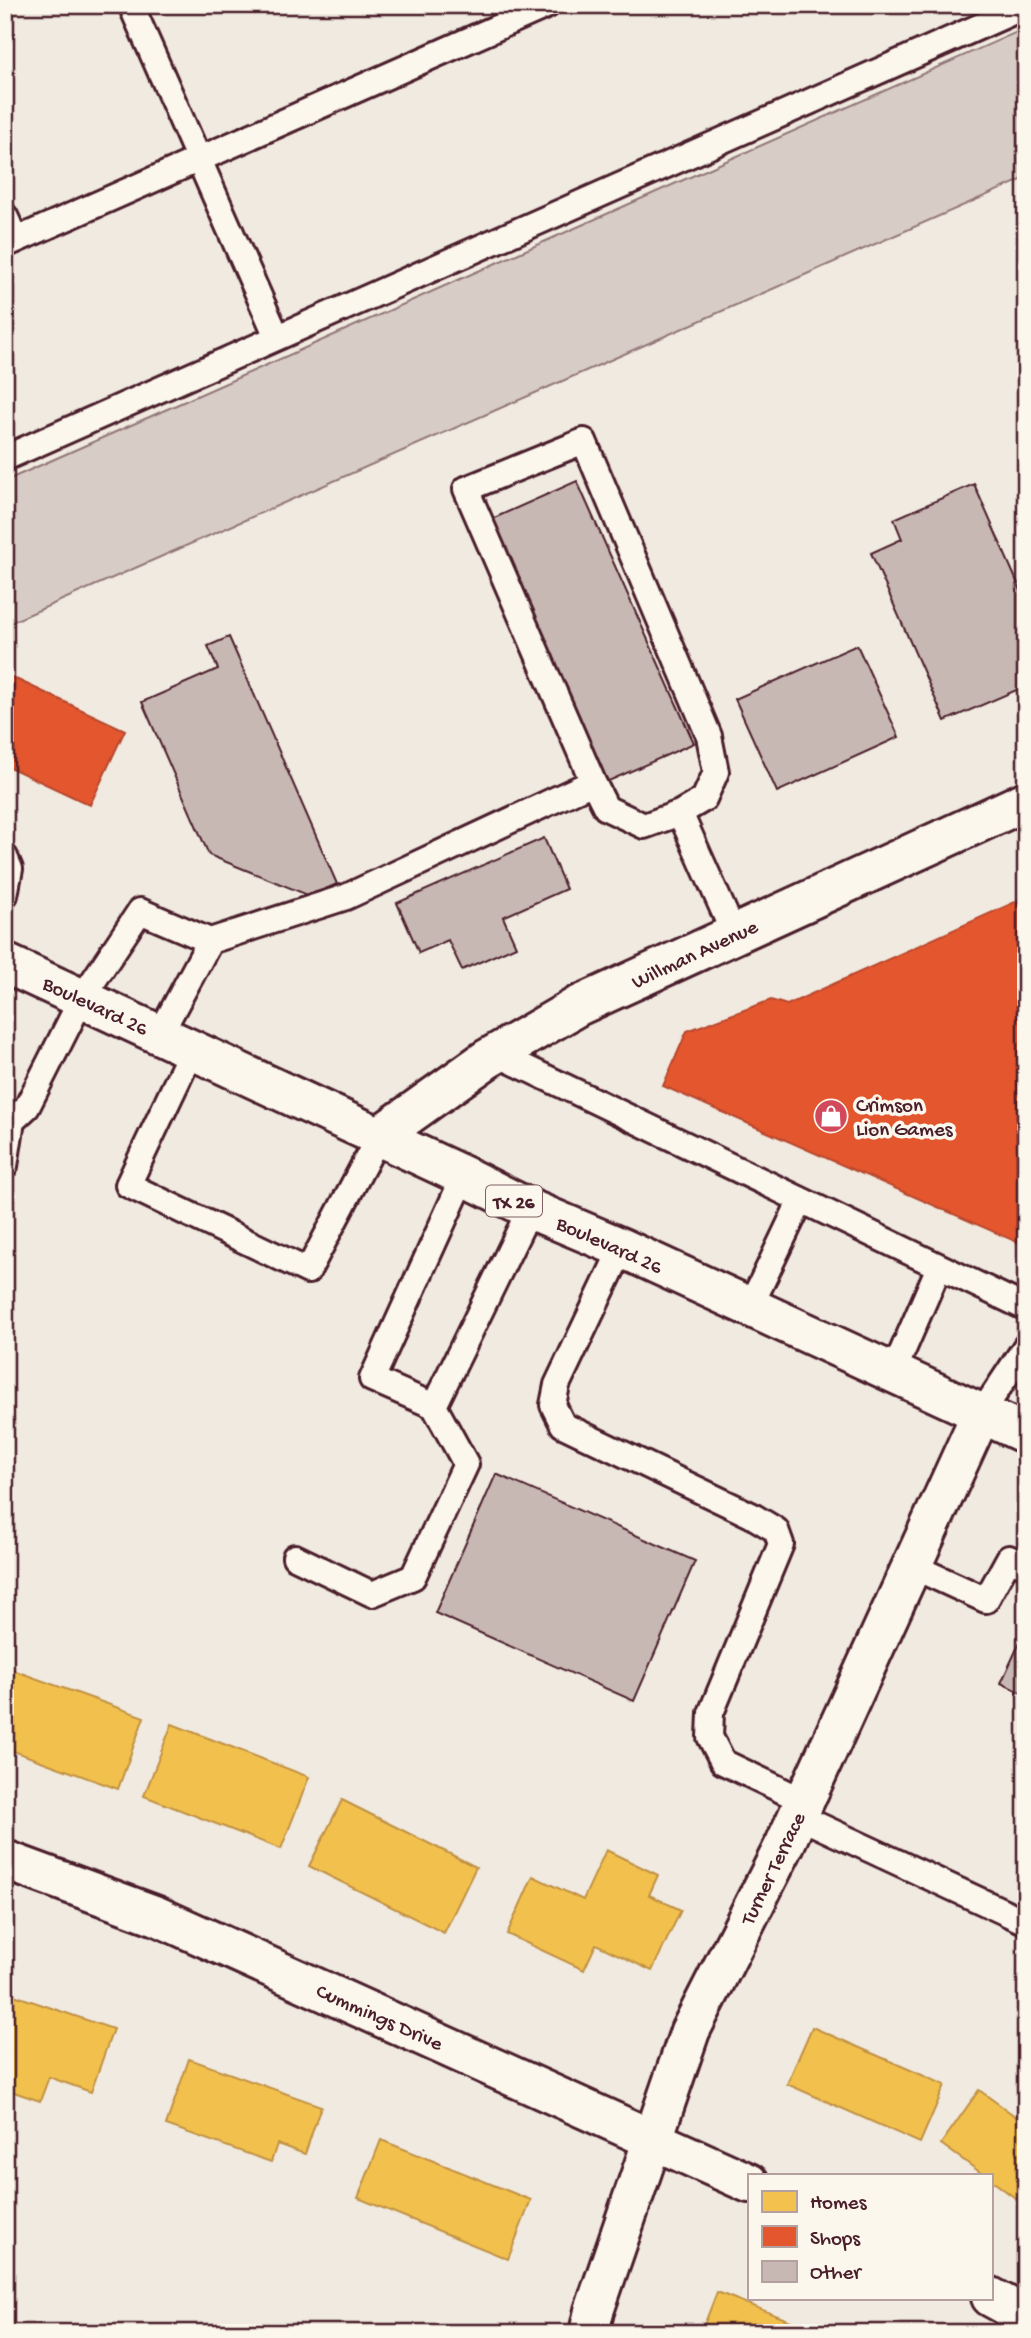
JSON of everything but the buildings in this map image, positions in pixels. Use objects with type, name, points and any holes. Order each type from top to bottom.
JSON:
[{"type":"street","name":"Willman Avenue","points":[[379,1136],[497,1054],[578,1006],[1026,800]]},
{"type":"street","name":"Boulevard 26","points":[[5,963],[464,1175],[530,1209],[622,1248],[1026,1434]]},
{"type":"street","name":"Turner Terrace","points":[[589,2333],[594,2311],[690,2031],[801,1809],[981,1414]]},
{"type":"street","name":"Cummings Drive","points":[[5,1860],[157,1916],[748,2183]]},
{"type":"street","points":[[992,2298],[1026,2316]]},
{"type":"lane","points":[[131,5],[276,337]]},
{"type":"lane","points":[[5,216],[11,242],[548,5]]},
{"type":"lane","points":[[5,458],[1026,6]]},
{"type":"lane","points":[[584,441],[709,736],[716,772],[704,799],[680,813],[644,826],[606,808],[466,489],[584,441]]},
{"type":"lane","points":[[5,1166],[8,1121],[27,1107],[82,998],[140,911],[210,941],[346,897],[593,782]]},
{"type":"lane","points":[[680,813],[734,934]]},
{"type":"lane","points":[[5,856],[10,869],[5,895]]},
{"type":"lane","points":[[210,941],[128,1185],[308,1271],[379,1136]]},
{"type":"lane","points":[[497,1054],[1026,1308]]},
{"type":"lane","points":[[295,1558],[372,1594],[413,1577],[466,1464],[434,1406],[372,1379],[464,1175]]},
{"type":"lane","points":[[750,1307],[801,1200]]},
{"type":"lane","points":[[434,1406],[530,1209]]},
{"type":"lane","points":[[622,1248],[557,1385],[553,1405],[563,1424],[751,1515],[776,1530],[781,1544],[711,1713],[710,1737],[723,1762],[801,1809],[1026,1922]]},
{"type":"lane","points":[[893,1373],[939,1267]]},
{"type":"lane","points":[[981,1414],[1026,1346]]},
{"type":"lane","points":[[912,1566],[986,1600],[1009,1558],[1026,1566]]},
{"type":"shaded area","points":[[1026,28],[1026,178],[5,625],[5,481]]},
{"type":"place","name":"Crimson Lion Games","points":[[831,1116]]}]
